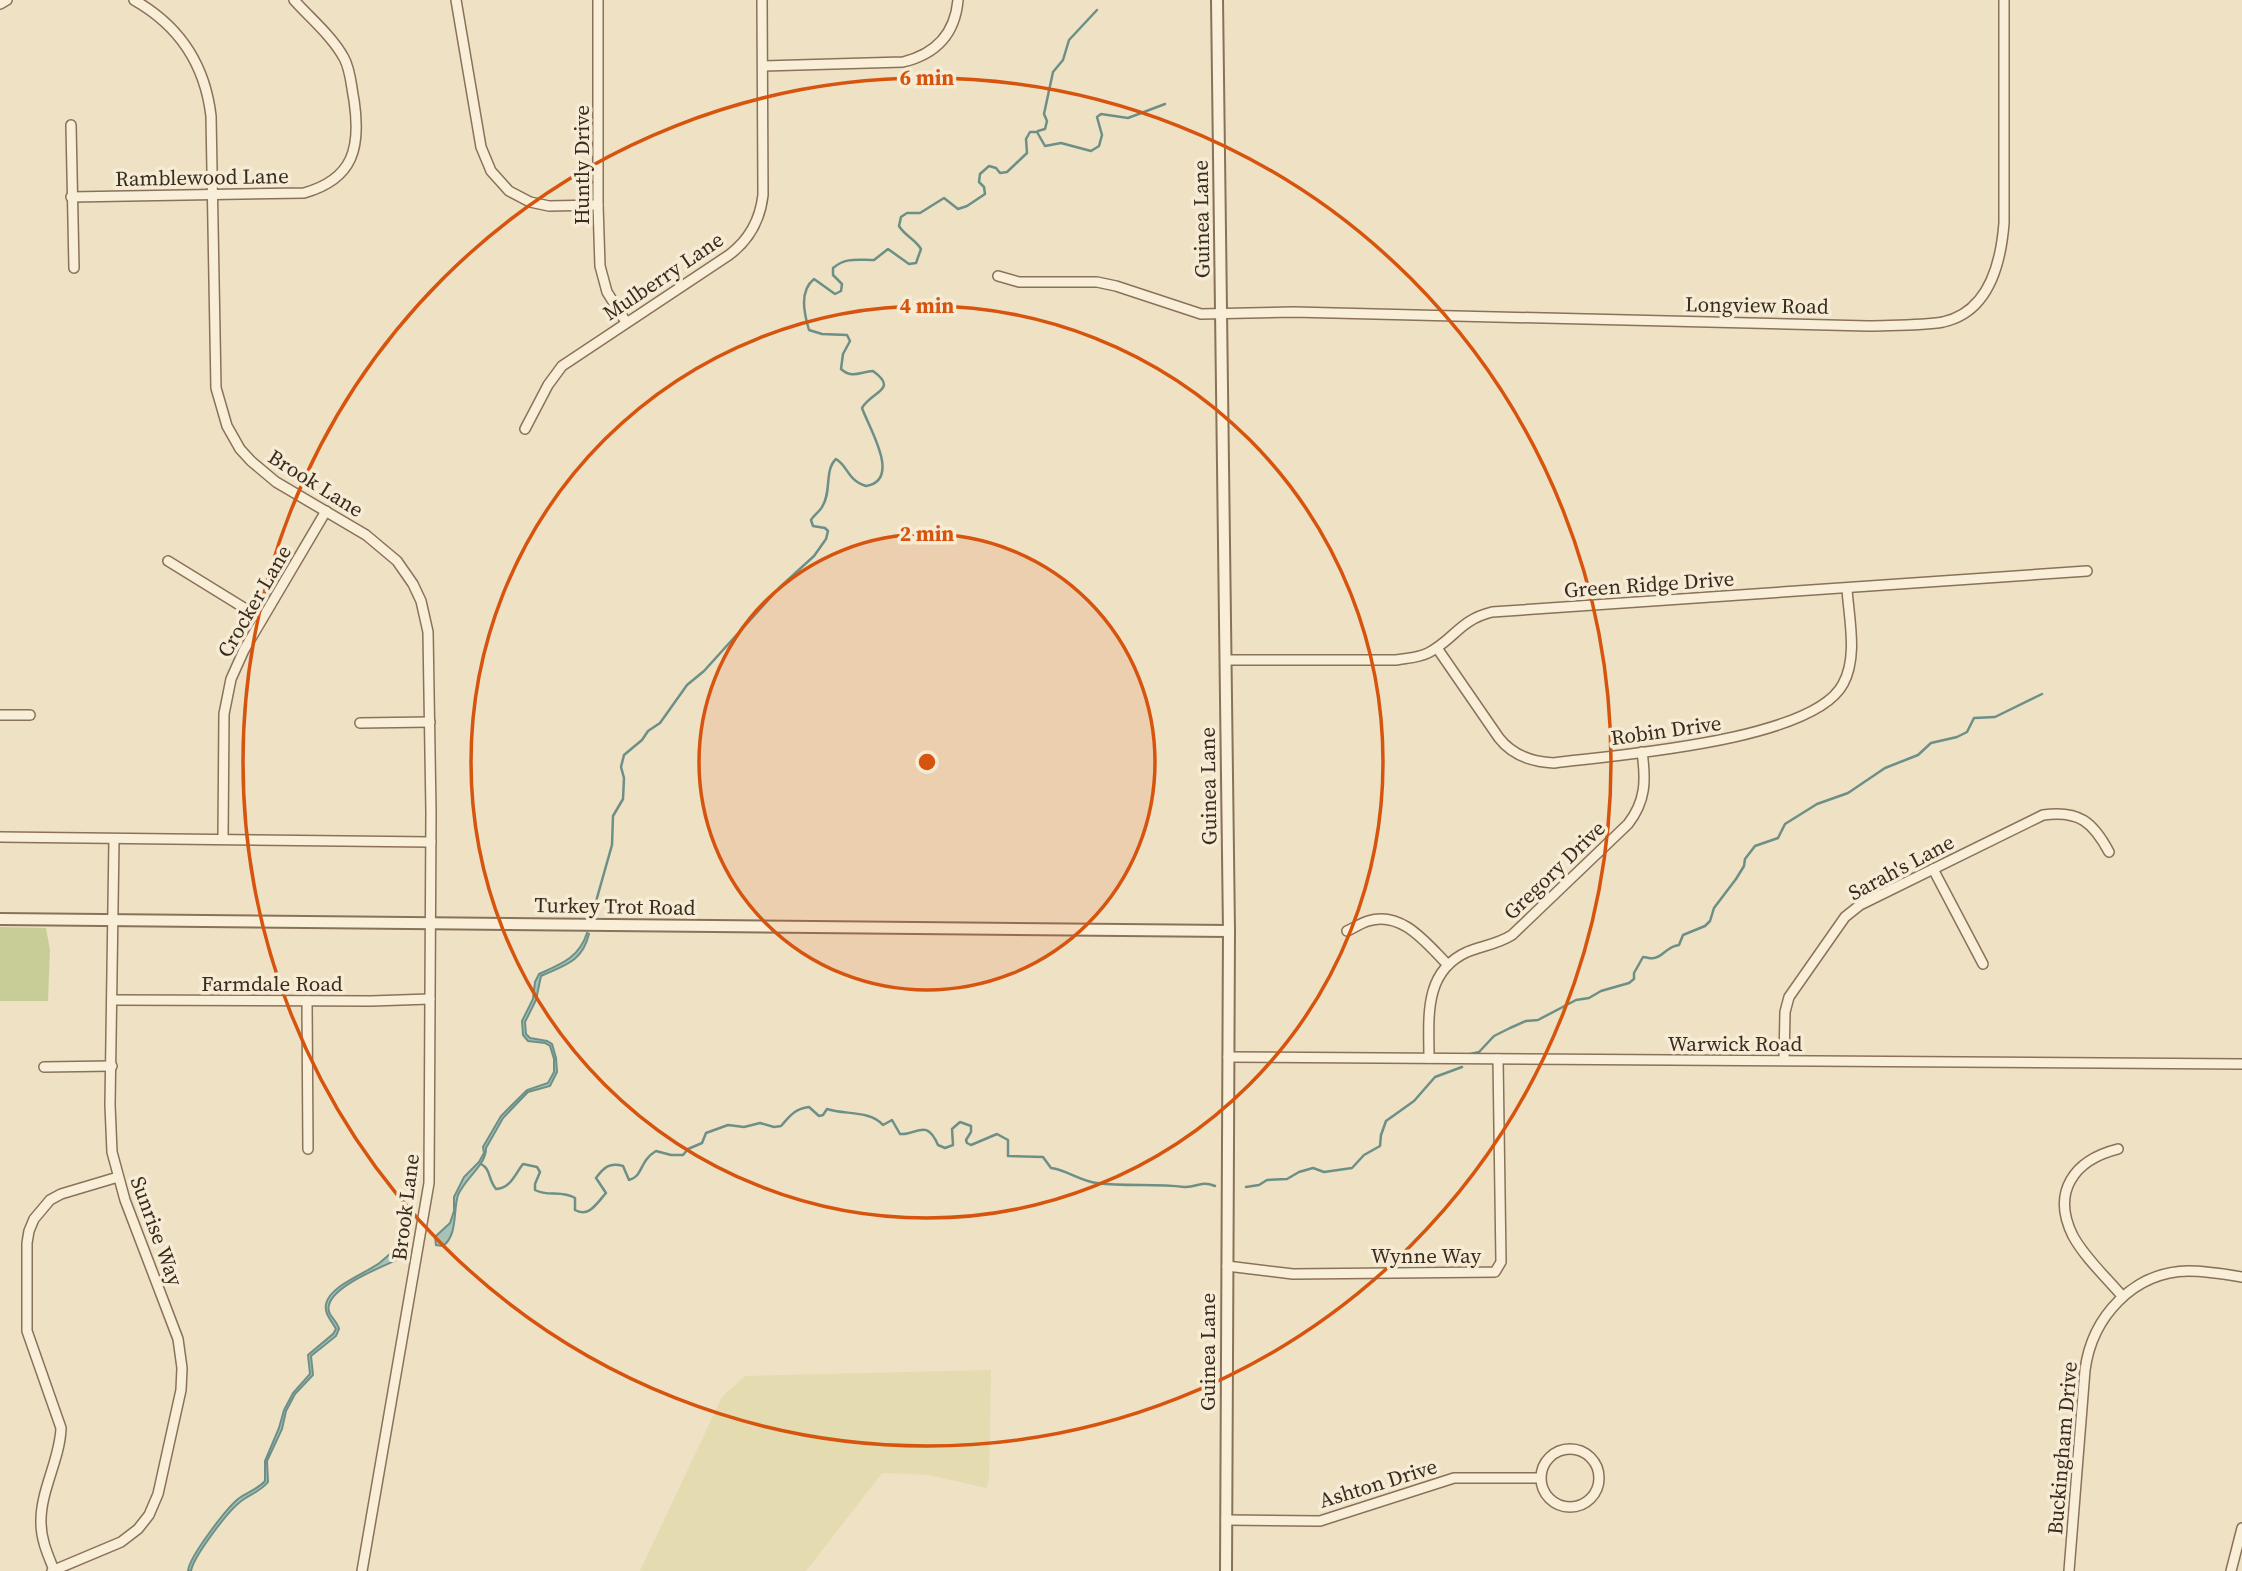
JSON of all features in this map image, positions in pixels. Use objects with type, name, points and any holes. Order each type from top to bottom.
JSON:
[{"type":"street","points":[[0,4],[7,0]]},
{"type":"street","name":"Brook Lane","points":[[134,0],[158,15],[178,35],[200,70],[207,88],[211,116],[216,388],[220,408],[231,435],[251,461],[276,482],[383,547],[413,584],[425,614],[428,632],[431,842],[428,1196],[362,1571]]},
{"type":"street","name":"Ramblewood Lane","points":[[72,197],[304,193],[316,189],[339,174],[354,151],[358,126],[349,71],[338,48],[294,0]]},
{"type":"street","points":[[456,0],[481,147],[491,172],[509,191],[530,202],[549,206],[598,205]]},
{"type":"street","name":"Huntly Drive","points":[[598,0],[598,205],[602,277],[612,301],[626,322]]},
{"type":"street","name":"Mulberry Lane","points":[[525,429],[548,385],[562,366],[729,256],[749,236],[757,222],[763,195],[762,0]]},
{"type":"street","points":[[762,66],[903,62],[916,59],[935,49],[944,40],[955,21],[958,0]]},
{"type":"street","name":"Guinea Lane","points":[[1217,0],[1229,931],[1226,1571]]},
{"type":"street","name":"Longview Road","points":[[998,276],[1019,282],[1097,282],[1201,314],[1294,312],[1868,326],[1946,321],[1969,309],[1986,291],[1997,270],[2000,256],[2004,223],[2004,0]]},
{"type":"street","points":[[71,125],[74,268]]},
{"type":"street","name":"Crocker Lane","points":[[223,839],[226,699],[234,669],[326,511]]},
{"type":"street","points":[[168,561],[262,619]]},
{"type":"street","name":"Green Ridge Drive","points":[[1227,660],[1396,660],[1418,657],[1437,648],[1468,621],[1492,612],[2087,572]]},
{"type":"street","name":"Robin Drive","points":[[1437,648],[1499,738],[1521,757],[1541,763],[1554,763],[1718,742],[1810,713],[1829,702],[1844,683],[1851,657],[1847,589]]},
{"type":"street","points":[[0,715],[30,715]]},
{"type":"street","points":[[360,723],[430,722]]},
{"type":"street","name":"Gregory Drive","points":[[1448,965],[1463,954],[1513,935],[1628,824],[1641,804],[1644,793],[1642,752]]},
{"type":"street","name":"Sarah's Lane","points":[[1784,1060],[1785,1012],[1789,997],[1845,917],[1860,905],[2037,817],[2056,813],[2077,816],[2099,832],[2109,852]]},
{"type":"street","points":[[0,837],[431,842]]},
{"type":"street","name":"Sunrise Way","points":[[52,1571],[121,1542],[138,1529],[149,1515],[159,1494],[179,1401],[181,1368],[178,1339],[118,1177],[111,1132],[114,839]]},
{"type":"street","points":[[1933,869],[1983,964]]},
{"type":"street","name":"Turkey Trot Road","points":[[0,919],[1229,931]]},
{"type":"street","points":[[1348,931],[1368,921],[1395,921],[1417,934],[1448,965],[1429,999],[1429,1058]]},
{"type":"street","name":"Farmdale Road","points":[[113,1000],[430,999]]},
{"type":"street","points":[[307,1001],[308,1149]]},
{"type":"street","name":"Warwick Road","points":[[1228,1057],[2242,1064]]},
{"type":"street","name":"Wynne Way","points":[[1227,1266],[1293,1274],[1495,1272],[1501,1262],[1498,1059]]},
{"type":"street","points":[[44,1067],[112,1066]]},
{"type":"street","points":[[2118,1149],[2090,1158],[2073,1175],[2067,1191],[2066,1213],[2074,1237],[2122,1296]]},
{"type":"street","points":[[52,1571],[43,1541],[41,1517],[61,1441],[61,1428],[27,1331],[27,1243],[34,1219],[50,1200],[61,1194],[118,1177]]},
{"type":"street","name":"Buckingham Drive","points":[[2069,1571],[2086,1359],[2101,1321],[2122,1296],[2143,1283],[2175,1272],[2204,1272],[2242,1277]]},
{"type":"street","points":[[1571,1448],[1581,1451],[1594,1462],[1599,1479],[1597,1489],[1591,1497],[1579,1506],[1569,1507],[1556,1504],[1548,1498],[1540,1478],[1545,1462],[1551,1455],[1571,1448]]},
{"type":"street","name":"Ashton Drive","points":[[1226,1520],[1320,1521],[1454,1478],[1540,1478]]},
{"type":"street","points":[[2231,1571],[2241,1534]]},
{"type":"shaded area","points":[[991,1370],[989,1480],[986,1488],[929,1475],[882,1473],[806,1571],[640,1571],[722,1397],[745,1376]]},
{"type":"green space","points":[[0,927],[46,928],[50,950],[48,1001],[0,1001]]},
{"type":"water","points":[[587,933],[586,943],[577,957],[541,976],[536,1000],[525,1022],[526,1034],[530,1038],[552,1044],[557,1072],[550,1086],[528,1092],[503,1118],[486,1148],[483,1160],[458,1195],[451,1236],[443,1246],[436,1245],[435,1237],[450,1223],[454,1211],[454,1197],[464,1177],[479,1162],[484,1153],[483,1147],[501,1116],[527,1090],[548,1083],[554,1072],[550,1046],[528,1041],[523,1035],[522,1021],[533,999],[539,974],[574,954],[584,942]]},
{"type":"water","points":[[399,1247],[405,1249],[406,1256],[362,1276],[333,1297],[329,1312],[339,1329],[336,1336],[311,1356],[313,1375],[295,1394],[286,1411],[282,1429],[267,1461],[268,1482],[240,1502],[228,1515],[204,1545],[191,1571],[188,1571],[201,1545],[225,1512],[238,1499],[265,1481],[265,1461],[284,1410],[293,1393],[310,1374],[308,1355],[336,1329],[326,1311],[329,1298],[341,1286],[378,1264]]},
{"type":"waterway","points":[[1038,131],[1045,129],[1047,121],[1044,114],[1053,72],[1063,60],[1069,40],[1097,10]]},
{"type":"waterway","points":[[591,919],[612,845],[613,816],[623,799],[624,778],[621,767],[624,755],[660,723],[687,685],[704,671],[779,588],[814,556],[826,539],[828,531],[813,526],[811,520],[825,501],[830,469],[836,459],[855,480],[866,486],[876,482],[882,474],[880,452],[862,408],[884,387],[884,382],[873,371],[853,374],[841,369],[843,354],[850,341],[847,335],[822,334],[809,330],[804,303],[809,284],[814,279],[835,294],[841,291],[842,284],[833,275],[833,268],[847,261],[874,260],[888,249],[909,264],[916,263],[921,249],[899,226],[901,217],[907,213],[920,213],[944,198],[958,209],[967,206],[985,194],[984,187],[979,182],[980,174],[989,166],[1000,173],[1007,172],[1027,153],[1026,139],[1030,132],[1037,132],[1045,146],[1061,143],[1091,151],[1099,146],[1102,135],[1097,117],[1101,114],[1128,118],[1165,104]]},
{"type":"waterway","points":[[1466,1055],[1479,1052],[1494,1036],[1510,1028],[1526,1021],[1538,1020],[1576,1000],[1629,983],[1634,979],[1634,973],[1643,957],[1660,956],[1671,947],[1679,945],[1683,935],[1705,926],[1710,921],[1714,908],[1736,879],[1745,859],[1755,846],[1778,838],[1785,824],[1817,804],[1848,793],[1885,768],[1918,755],[1931,743],[1967,732],[1974,718],[1995,717],[2042,694]]},
{"type":"waterway","points":[[1246,1187],[1259,1185],[1267,1180],[1287,1179],[1313,1168],[1324,1172],[1352,1168],[1364,1155],[1380,1146],[1386,1121],[1414,1101],[1435,1077],[1462,1067]]},
{"type":"waterway","points":[[481,1164],[496,1189],[509,1183],[523,1164],[537,1167],[540,1172],[535,1190],[575,1198],[575,1210],[584,1212],[589,1211],[606,1193],[596,1178],[608,1166],[623,1166],[629,1180],[637,1176],[647,1159],[656,1151],[683,1155],[688,1149],[702,1143],[706,1133],[728,1125],[744,1127],[760,1123],[781,1126],[796,1111],[809,1107],[819,1116],[827,1109],[864,1115],[883,1125],[892,1120],[900,1134],[925,1130],[934,1137],[938,1145],[945,1148],[953,1145],[952,1129],[960,1122],[971,1126],[966,1140],[971,1145],[997,1134],[1008,1140],[1008,1156],[1043,1157],[1051,1168],[1091,1182],[1215,1186]]}]
